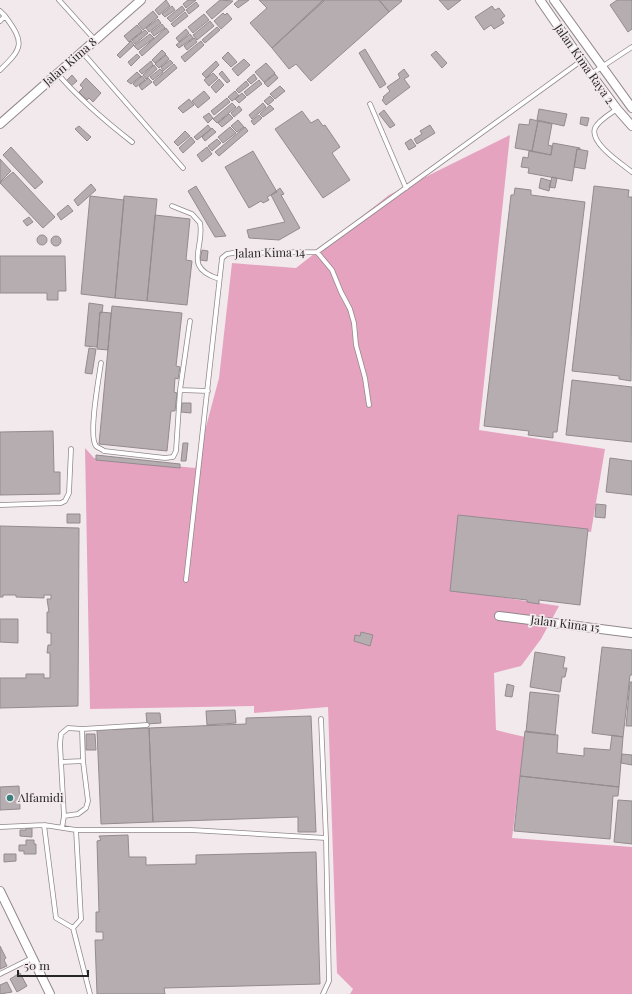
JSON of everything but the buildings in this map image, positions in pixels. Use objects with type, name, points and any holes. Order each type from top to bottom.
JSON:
[{"type":"street","name":"Jalan Kima 8","points":[[0,124],[141,0]]},
{"type":"street","name":"Jalan Kima Raya 2","points":[[540,0],[591,74],[617,109],[632,126]]},
{"type":"street","name":"Jalan Kima Raya 2","points":[[554,0],[632,108]]},
{"type":"street","name":"Jalan Kima 15","points":[[499,616],[632,633]]},
{"type":"street","points":[[0,892],[50,994]]},
{"type":"lane","points":[[59,0],[95,40]]},
{"type":"lane","points":[[0,11],[16,31],[18,50],[16,56],[0,70]]},
{"type":"lane","points":[[0,21],[5,16]]},
{"type":"lane","points":[[591,74],[632,47]]},
{"type":"lane","points":[[82,52],[183,168]]},
{"type":"lane","name":"Jalan Kima 14","points":[[186,580],[222,258],[227,254],[317,252],[581,60]]},
{"type":"lane","points":[[57,73],[93,111],[132,142]]},
{"type":"lane","points":[[370,104],[406,188]]},
{"type":"lane","points":[[617,109],[601,121],[595,128],[596,140],[609,155],[632,172]]},
{"type":"lane","points":[[172,206],[192,214],[200,223],[198,263],[205,275],[219,279]]},
{"type":"lane","points":[[317,252],[332,270],[350,309],[369,404]]},
{"type":"lane","points":[[101,363],[94,408],[94,441],[96,446],[104,451],[165,458],[173,457],[176,451],[180,390],[190,321]]},
{"type":"lane","points":[[180,390],[208,391]]},
{"type":"lane","points":[[0,505],[60,503],[65,501],[69,493],[71,449]]},
{"type":"lane","points":[[321,719],[326,838],[329,981],[323,994]]},
{"type":"lane","points":[[62,828],[64,816],[61,734],[68,728],[82,729],[147,725]]},
{"type":"lane","points":[[64,816],[78,814],[86,808],[88,801],[83,761],[82,729]]},
{"type":"lane","points":[[61,762],[83,761]]},
{"type":"lane","points":[[0,827],[44,824],[76,830],[191,830],[326,838]]},
{"type":"lane","points":[[44,824],[56,918],[73,928],[90,994]]},
{"type":"lane","points":[[73,928],[81,919],[76,830]]},
{"type":"lane","points":[[0,974],[32,958]]},
{"type":"shaded area","points":[[510,135],[479,430],[605,449],[591,532],[465,516],[453,590],[559,606],[541,639],[521,666],[494,673],[496,730],[525,737],[512,838],[632,847],[632,994],[350,994],[353,989],[337,973],[328,707],[254,713],[254,706],[90,709],[85,448],[94,458],[195,468],[219,378],[232,263],[296,268],[389,195]]},
{"type":"place","name":"Alfamidi","points":[[10,798]]}]
